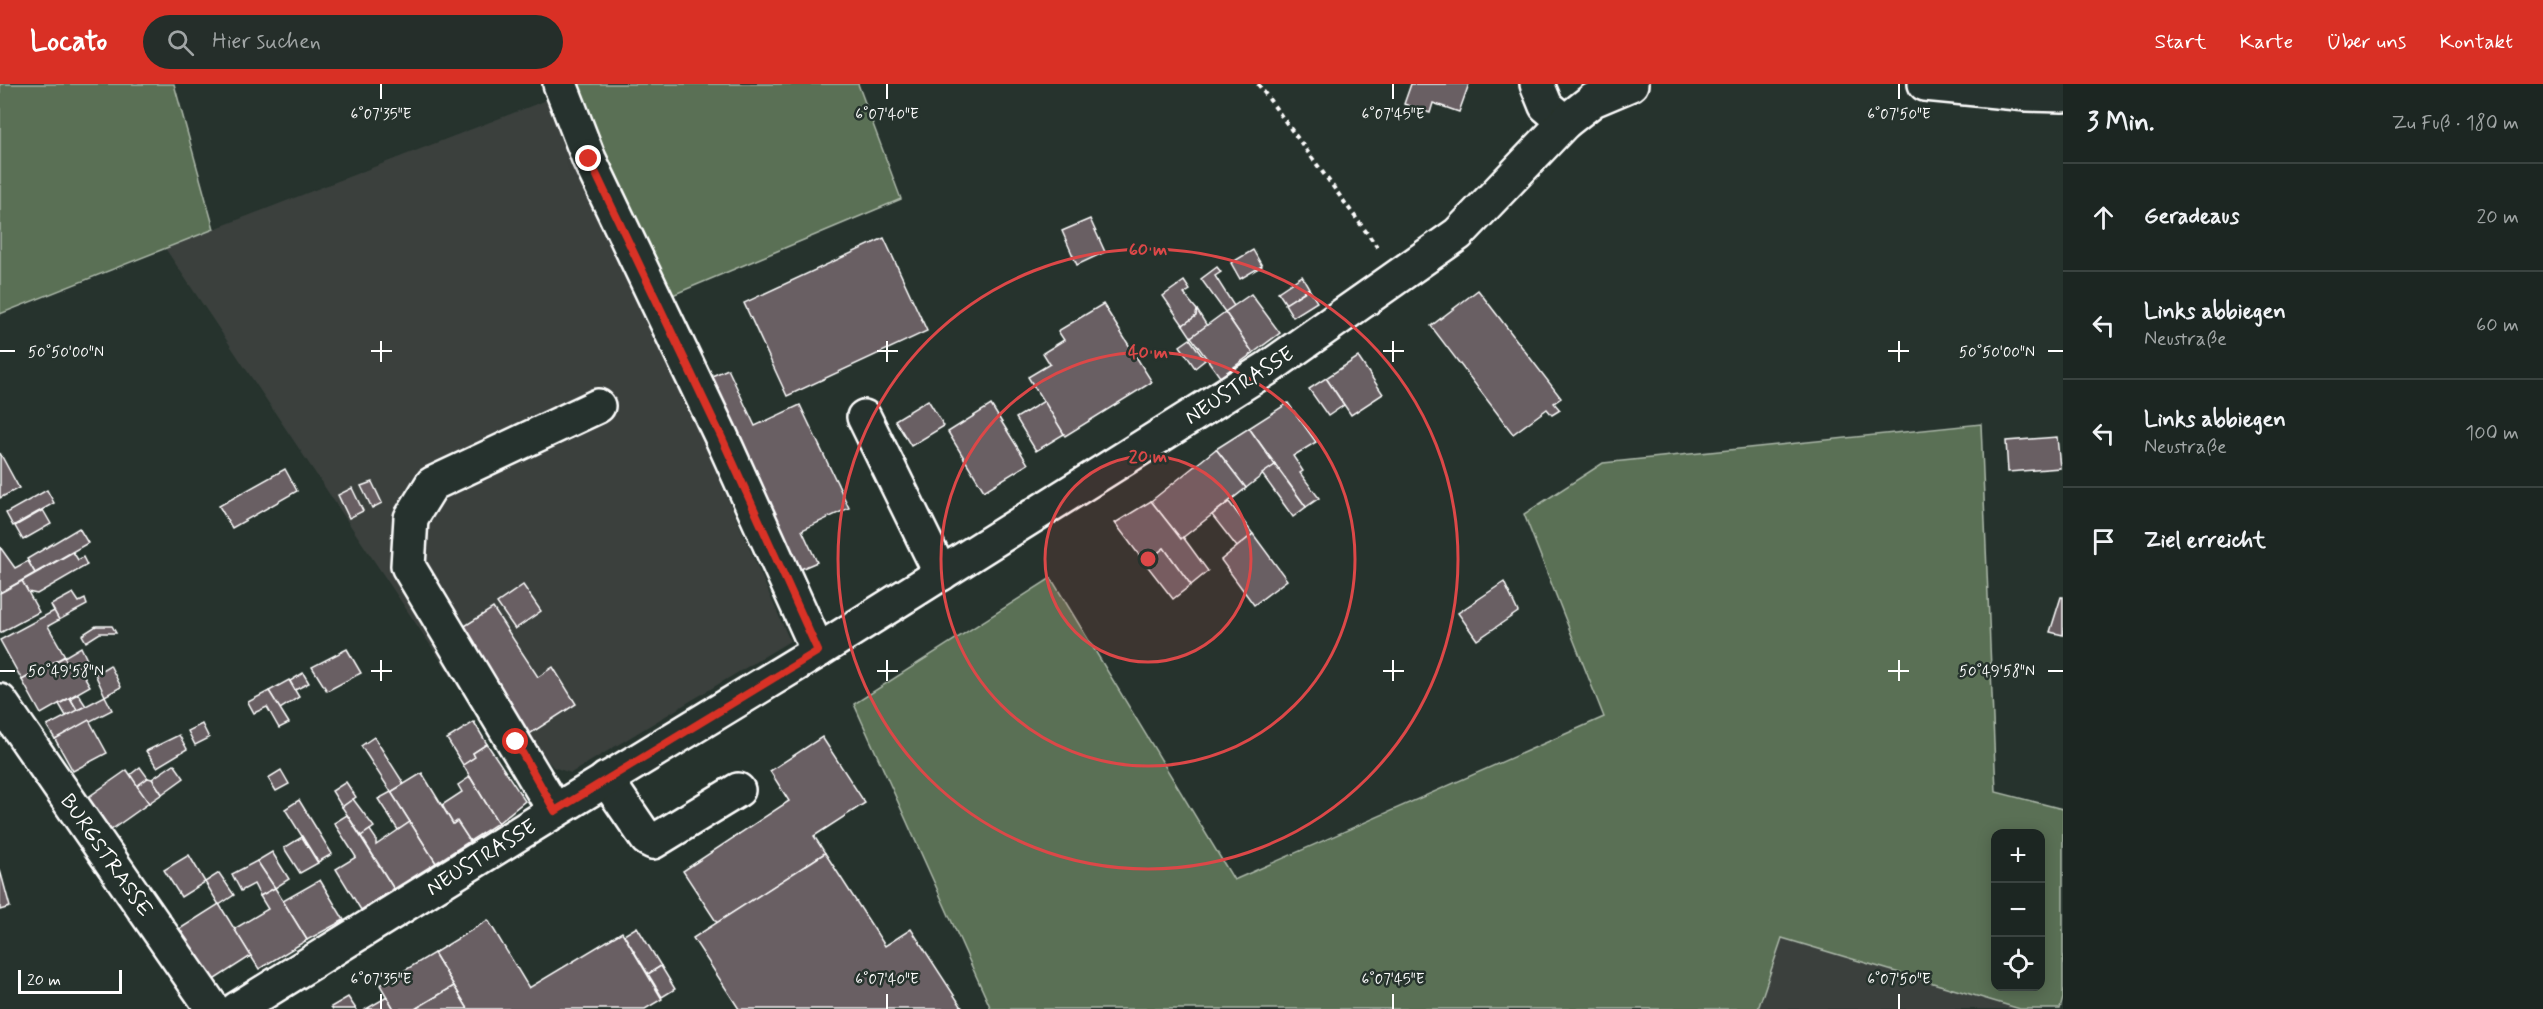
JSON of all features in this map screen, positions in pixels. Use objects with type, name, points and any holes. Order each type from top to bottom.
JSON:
[{"type":"street","points":[[560,84],[589,159],[721,436],[818,651]]},
{"type":"street","points":[[1537,84],[1546,106],[1565,122]]},
{"type":"street","name":"NEUSTRASSE","points":[[237,1009],[606,779],[818,651],[1268,368],[1458,234],[1565,122],[1593,100],[1631,84]]},
{"type":"street","points":[[1925,84],[2027,94],[2063,95]]},
{"type":"street","points":[[555,811],[408,566],[411,518],[432,484],[598,406]]},
{"type":"street","points":[[864,417],[941,574]]},
{"type":"street","name":"BURGSTRASSE","points":[[0,701],[213,1009]]},
{"type":"street","points":[[606,779],[647,839],[653,842],[738,790]]},
{"type":"path","points":[[1258,84],[1399,277]]},
{"type":"shaded area","points":[[549,99],[644,307],[790,641],[571,773],[553,767],[527,736],[501,751],[165,248]]},
{"type":"shaded area","points":[[1781,938],[2020,1009],[1758,1009]]},
{"type":"green space","points":[[0,84],[174,84],[214,229],[0,314]]},
{"type":"green space","points":[[543,84],[858,84],[901,199],[644,307]]},
{"type":"green space","points":[[1981,424],[1996,792],[2063,809],[2063,998],[2060,1009],[2020,1009],[1782,938],[1758,1009],[991,1009],[854,704],[1051,578],[1234,880],[1604,717],[1524,514],[1603,463]]},
{"type":"building","points":[[1411,84],[1469,84],[1459,112],[1433,103],[1430,113],[1404,104]]},
{"type":"building","points":[[1090,219],[1105,252],[1077,265],[1062,231]]},
{"type":"building","points":[[884,238],[927,331],[787,396],[744,303]]},
{"type":"building","points":[[1253,250],[1262,266],[1240,279],[1231,263]]},
{"type":"building","points":[[1217,267],[1221,272],[1215,276],[1234,306],[1225,312],[1201,279]]},
{"type":"building","points":[[1302,276],[1309,288],[1286,304],[1278,292]]},
{"type":"building","points":[[1184,281],[1190,290],[1184,294],[1197,310],[1196,316],[1183,325],[1163,296]]},
{"type":"building","points":[[1309,289],[1317,302],[1293,317],[1285,304]]},
{"type":"building","points":[[1478,290],[1561,398],[1554,403],[1560,410],[1552,415],[1547,409],[1513,434],[1431,326]]},
{"type":"building","points":[[1251,294],[1280,333],[1253,353],[1225,312]]},
{"type":"building","points":[[1103,304],[1152,382],[1065,436],[1028,377],[1050,364],[1043,353],[1064,340],[1058,331]]},
{"type":"building","points":[[1197,310],[1207,326],[1191,337],[1183,325],[1196,316]]},
{"type":"building","points":[[1225,312],[1253,353],[1220,377],[1191,337]]},
{"type":"building","points":[[1190,339],[1205,360],[1195,368],[1180,346]]},
{"type":"building","points":[[1358,357],[1383,394],[1351,415],[1326,378]]},
{"type":"building","points":[[728,369],[755,426],[800,405],[849,508],[802,530],[817,562],[796,571],[705,379]]},
{"type":"building","points":[[1326,378],[1344,405],[1328,416],[1309,389]]},
{"type":"building","points":[[928,400],[944,426],[911,446],[895,420]]},
{"type":"building","points":[[1044,401],[1064,434],[1036,451],[1016,418]]},
{"type":"building","points":[[1288,403],[1316,442],[1293,456],[1303,471],[1300,473],[1319,498],[1306,507],[1249,428]]},
{"type":"building","points":[[991,405],[1028,464],[984,491],[948,432]]},
{"type":"building","points":[[1249,428],[1275,465],[1246,488],[1216,449]]},
{"type":"building","points":[[2057,437],[2060,468],[2008,472],[2006,441]]},
{"type":"building","points":[[1216,449],[1246,488],[1181,539],[1151,501]]},
{"type":"building","points":[[0,453],[19,488],[0,498]]},
{"type":"building","points":[[1275,465],[1306,507],[1293,517],[1262,474]]},
{"type":"building","points":[[285,469],[297,491],[232,528],[219,506]]},
{"type":"building","points":[[372,482],[382,503],[372,508],[361,486]]},
{"type":"building","points":[[352,488],[363,511],[349,518],[338,495]]},
{"type":"building","points":[[47,490],[54,503],[13,526],[6,513]]},
{"type":"building","points":[[1151,501],[1181,539],[1183,537],[1208,571],[1191,585],[1164,548],[1145,563],[1115,523]]},
{"type":"building","points":[[1229,502],[1253,534],[1237,547],[1212,515]]},
{"type":"building","points":[[43,510],[51,524],[23,540],[15,526]]},
{"type":"building","points":[[79,528],[88,543],[35,573],[27,559]]},
{"type":"building","points":[[1253,534],[1287,580],[1254,605],[1221,560]]},
{"type":"building","points":[[0,547],[15,568],[28,561],[35,573],[0,593]]},
{"type":"building","points":[[1164,548],[1191,585],[1173,599],[1145,563]]},
{"type":"building","points":[[73,552],[78,560],[83,557],[87,565],[37,594],[28,592],[22,581]]},
{"type":"building","points":[[22,581],[39,612],[0,633],[0,593]]},
{"type":"building","points":[[1504,582],[1518,612],[1477,640],[1458,613]]},
{"type":"building","points":[[523,585],[541,611],[515,629],[497,603]]},
{"type":"building","points":[[73,593],[79,602],[85,599],[87,605],[59,620],[51,605]]},
{"type":"building","points":[[2061,597],[2063,597],[2063,635],[2050,632]]},
{"type":"building","points":[[493,608],[538,677],[553,667],[576,704],[528,735],[460,629]]},
{"type":"building","points":[[54,611],[59,620],[48,626],[65,656],[22,680],[0,640]]},
{"type":"building","points":[[96,626],[112,626],[116,633],[100,633],[86,642],[82,635]]},
{"type":"building","points":[[81,647],[88,662],[72,671],[64,657]]},
{"type":"building","points":[[347,649],[361,673],[327,691],[312,667]]},
{"type":"building","points":[[64,657],[72,671],[79,667],[90,686],[41,714],[22,680]]},
{"type":"building","points":[[110,665],[121,687],[105,696],[95,674]]},
{"type":"building","points":[[303,673],[309,683],[295,690],[290,681]]},
{"type":"building","points":[[289,680],[299,697],[280,709],[269,691]]},
{"type":"building","points":[[269,691],[289,723],[279,728],[267,707],[254,713],[248,702]]},
{"type":"building","points":[[78,694],[86,706],[77,710],[70,698]]},
{"type":"building","points":[[105,696],[112,710],[55,739],[47,726]]},
{"type":"building","points":[[70,698],[77,710],[66,716],[59,704]]},
{"type":"building","points":[[89,720],[107,753],[73,771],[55,739]]},
{"type":"building","points":[[474,722],[487,744],[473,753],[475,757],[463,765],[447,739]]},
{"type":"building","points":[[202,724],[209,738],[195,745],[188,731]]},
{"type":"building","points":[[179,735],[187,749],[157,767],[146,751]]},
{"type":"building","points":[[374,737],[404,784],[391,792],[361,746]]},
{"type":"building","points":[[822,737],[865,803],[814,836],[825,853],[717,923],[683,871],[789,801],[770,771]]},
{"type":"building","points":[[487,744],[525,801],[498,823],[463,765],[475,757],[473,753]]},
{"type":"building","points":[[174,764],[184,778],[162,794],[152,779]]},
{"type":"building","points":[[140,767],[148,778],[137,786],[130,775]]},
{"type":"building","points":[[127,770],[149,803],[111,830],[87,798]]},
{"type":"building","points":[[281,770],[289,784],[276,791],[268,778]]},
{"type":"building","points":[[422,773],[453,824],[457,821],[470,841],[436,863],[391,792]]},
{"type":"building","points":[[470,777],[498,823],[470,841],[457,821],[453,824],[442,805],[462,792],[458,785]]},
{"type":"building","points":[[148,778],[152,779],[162,794],[149,803],[137,786]]},
{"type":"building","points":[[346,782],[356,797],[342,807],[332,791]]},
{"type":"building","points":[[391,792],[410,822],[398,830],[378,799]]},
{"type":"building","points":[[353,799],[374,827],[361,836],[342,807]]},
{"type":"building","points":[[299,800],[332,854],[318,862],[285,809]]},
{"type":"building","points":[[347,815],[394,889],[361,910],[336,869],[356,857],[334,823]]},
{"type":"building","points":[[410,822],[436,863],[394,889],[361,836],[370,830],[376,839],[376,845]]},
{"type":"building","points":[[302,837],[318,863],[300,873],[284,848]]},
{"type":"building","points":[[272,852],[289,879],[275,888],[257,861]]},
{"type":"building","points":[[825,853],[885,946],[911,929],[963,1009],[739,1009],[693,938]]},
{"type":"building","points":[[189,855],[205,882],[181,897],[164,870]]},
{"type":"building","points":[[257,861],[275,888],[260,896],[254,884],[241,891],[232,874]]},
{"type":"building","points":[[0,870],[10,907],[0,910]]},
{"type":"building","points":[[219,873],[234,895],[219,905],[205,882]]},
{"type":"building","points":[[320,880],[344,920],[307,940],[283,901]]},
{"type":"building","points":[[275,888],[307,940],[259,969],[234,929],[268,909],[260,896]]},
{"type":"building","points":[[219,904],[251,956],[212,981],[178,930]]},
{"type":"building","points":[[488,920],[529,988],[622,932],[662,999],[645,1009],[468,1009],[434,953]]},
{"type":"building","points":[[637,927],[661,966],[648,974],[624,935]]},
{"type":"building","points":[[434,953],[454,986],[415,1009],[394,1009],[380,985]]},
{"type":"building","points":[[661,966],[675,989],[662,997],[648,974]]},
{"type":"building","points":[[454,986],[468,1009],[415,1009]]},
{"type":"building","points":[[348,997],[356,1009],[333,1009],[331,1007]]},
{"type":"building","points":[[387,997],[394,1009],[366,1009]]},
{"type":"route","points":[[516,742],[555,811],[818,651],[721,436],[589,159]]}]
